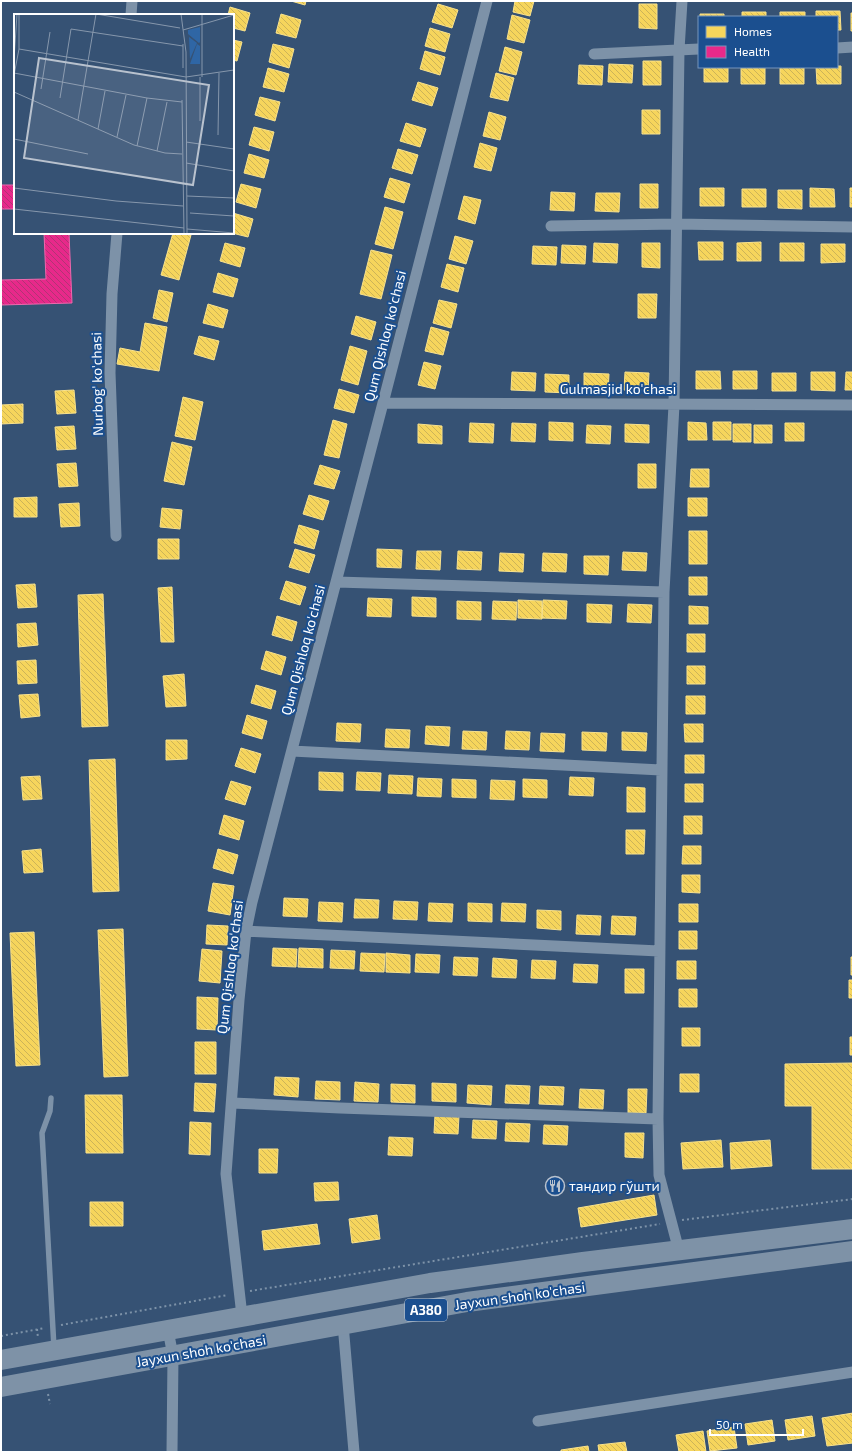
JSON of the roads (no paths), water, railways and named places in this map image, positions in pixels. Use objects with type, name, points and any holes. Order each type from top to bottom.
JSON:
[{"type":"highway","name":"Jayxun shoh ko'chasi","points":[[1,1360],[46,1345],[168,1330],[430,1283],[583,1262],[853,1229]]},
{"type":"highway","name":"Jayxun shoh ko'chasi","points":[[1,1387],[467,1302],[853,1251]]},
{"type":"street","points":[[131,14],[132,1]]},
{"type":"street","name":"Qum Qishloq ko'chasi","points":[[242,1316],[238,1293],[226,1174],[226,1149],[232,1103],[246,931],[252,902],[384,403],[487,1]]},
{"type":"street","points":[[679,1251],[658,1175],[658,1119],[664,592],[674,405],[679,50],[682,1]]},
{"type":"street","points":[[838,48],[853,47]]},
{"type":"street","points":[[594,54],[698,50]]},
{"type":"street","points":[[551,226],[677,224],[853,227]]},
{"type":"street","name":"Nurbog' ko'chasi","points":[[116,536],[110,373],[112,294],[117,234]]},
{"type":"street","name":"Gulmasjid ko'chasi","points":[[384,403],[853,405]]},
{"type":"street","points":[[337,582],[664,592]]},
{"type":"street","points":[[292,751],[662,770]]},
{"type":"street","points":[[246,931],[660,951]]},
{"type":"street","points":[[232,1103],[658,1119]]},
{"type":"street","points":[[343,1324],[354,1452]]},
{"type":"street","points":[[168,1330],[173,1356],[172,1452]]},
{"type":"street","points":[[538,1421],[853,1372]]},
{"type":"lane","points":[[46,1345],[51,1327],[42,1133],[50,1111],[51,1098]]},
{"type":"place","name":"тандир гўшти","points":[[555,1186]]}]
